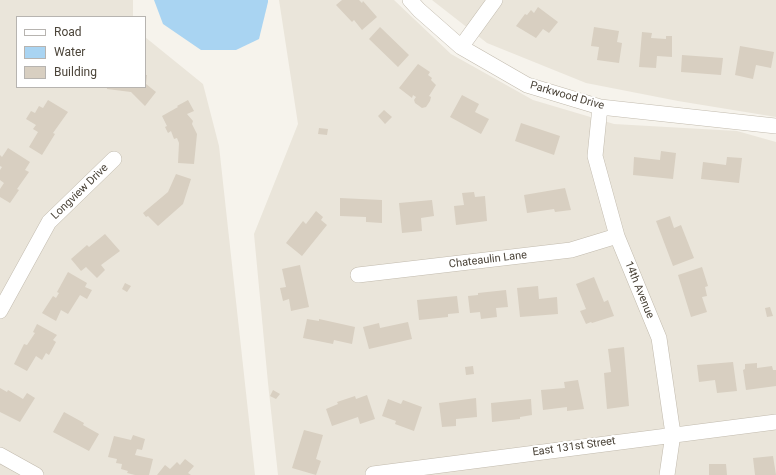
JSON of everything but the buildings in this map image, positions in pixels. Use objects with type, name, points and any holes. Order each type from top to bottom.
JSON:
[{"type":"street","name":"Parkwood Drive","points":[[410,0],[419,10],[461,47],[527,85],[600,107],[776,126]]},
{"type":"street","points":[[461,47],[495,0]]},
{"type":"street","name":"14th Avenue","points":[[600,107],[596,156],[617,236],[659,338],[673,434],[667,475]]},
{"type":"street","name":"Longview Drive","points":[[0,310],[49,222],[114,159]]},
{"type":"street","name":"Chateaulin Lane","points":[[358,275],[571,250],[617,236]]},
{"type":"street","name":"East 131st Street","points":[[373,474],[673,434],[776,422]]},
{"type":"street","points":[[0,455],[36,475]]},
{"type":"shaded area","points":[[0,0],[133,0],[133,16],[16,16],[16,88],[146,88],[146,38],[203,84],[219,146],[255,475],[0,475]]},
{"type":"shaded area","points":[[279,0],[394,0],[451,54],[533,100],[614,124],[737,131],[776,142],[776,475],[278,475],[254,234],[298,124]]},
{"type":"shaded area","points":[[432,0],[776,0],[776,117],[678,101],[586,83],[487,43]]},
{"type":"water","points":[[154,0],[268,0],[268,2],[259,39],[236,50],[201,50],[163,24]]}]
